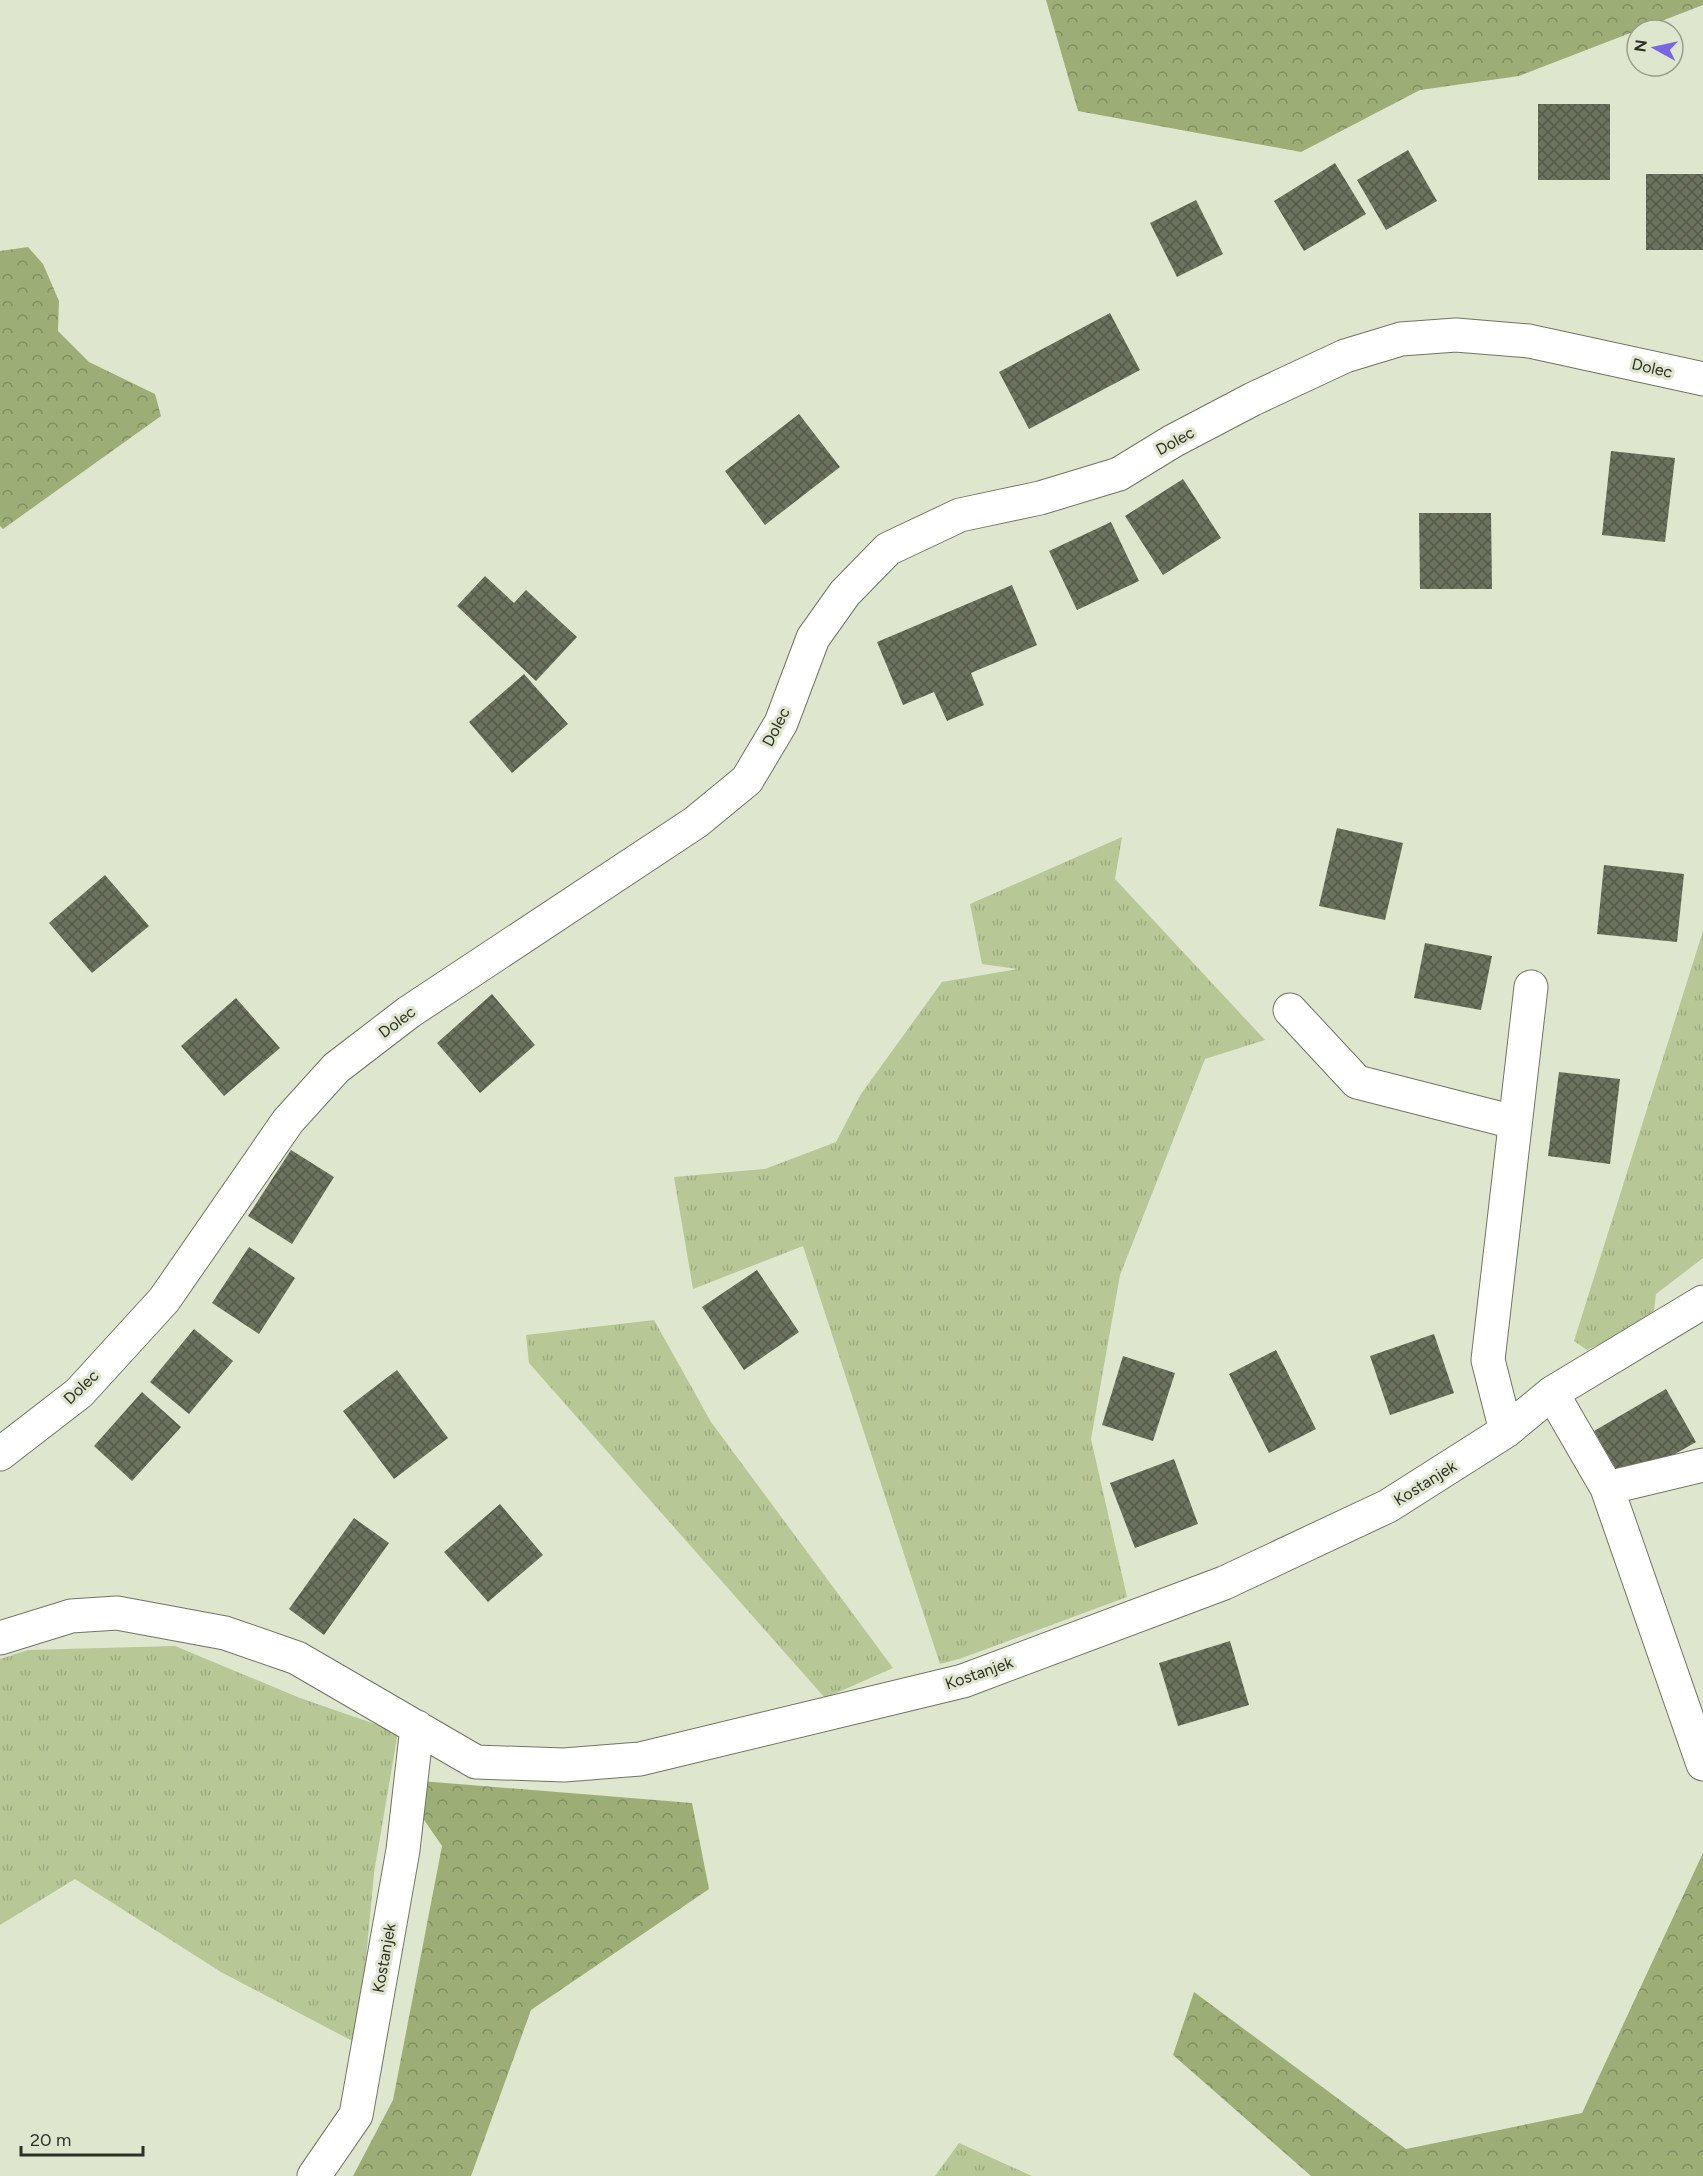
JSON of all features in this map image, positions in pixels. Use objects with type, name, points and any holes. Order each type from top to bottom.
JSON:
[{"type":"street","name":"Dolec","points":[[0,1454],[79,1393],[164,1300],[288,1121],[336,1068],[409,1012],[696,822],[747,780],[781,723],[813,638],[845,593],[888,549],[960,515],[1040,498],[1119,474],[1173,441],[1253,399],[1345,356],[1401,339],[1456,335],[1529,341],[1703,379]]},
{"type":"street","points":[[1506,1431],[1488,1360],[1531,987]]},
{"type":"street","points":[[1290,1010],[1357,1082],[1514,1122]]},
{"type":"street","name":"Kostanjek","points":[[0,1638],[71,1616],[117,1613],[225,1633],[297,1658],[476,1762],[564,1765],[640,1759],[963,1681],[1224,1583],[1389,1506],[1506,1431],[1552,1393],[1703,1302]]},
{"type":"street","points":[[1552,1393],[1607,1488],[1703,1764]]},
{"type":"street","points":[[1607,1488],[1703,1464]]},
{"type":"street","name":"Kostanjek","points":[[314,2176],[356,2115],[403,1850],[417,1727]]},
{"type":"green space","points":[[1046,0],[1703,0],[1703,5],[1669,18],[1625,18],[1625,35],[1519,76],[1420,90],[1301,152],[1078,111]]},
{"type":"green space","points":[[28,247],[43,264],[59,301],[58,331],[89,362],[155,394],[161,416],[3,529],[0,526],[0,251]]},
{"type":"green space","points":[[1122,837],[1115,879],[1265,1040],[1205,1059],[1120,1275],[1091,1439],[1127,1597],[940,1664],[803,1246],[693,1289],[674,1177],[765,1169],[836,1142],[861,1094],[942,982],[1018,969],[982,964],[970,904]]},
{"type":"green space","points":[[1703,931],[1703,1258],[1656,1294],[1654,1311],[1587,1350],[1574,1341]]},
{"type":"green space","points":[[654,1320],[711,1422],[893,1668],[825,1698],[529,1363],[526,1335]]},
{"type":"green space","points":[[175,1646],[300,1698],[398,1732],[374,1873],[358,2044],[221,1972],[75,1879],[0,1925],[0,1659],[28,1650]]},
{"type":"green space","points":[[396,1779],[692,1803],[709,1889],[531,2010],[471,2176],[353,2176],[393,2100],[442,1846]]},
{"type":"green space","points":[[1703,1853],[1703,2176],[1311,2176],[1173,2055],[1194,1992],[1406,2149],[1582,2113]]},
{"type":"green space","points":[[959,2143],[1032,2176],[935,2176]]},
{"type":"building","points":[[1538,104],[1610,104],[1610,180],[1538,180]]},
{"type":"building","points":[[1408,150],[1437,201],[1386,230],[1357,180]]},
{"type":"building","points":[[1335,163],[1366,214],[1304,251],[1274,201]]},
{"type":"building","points":[[1646,174],[1703,174],[1703,250],[1646,250]]},
{"type":"building","points":[[1196,200],[1223,254],[1177,277],[1150,223]]},
{"type":"building","points":[[1110,313],[1140,370],[1029,429],[999,372]]},
{"type":"building","points":[[799,414],[840,467],[765,525],[725,471]]},
{"type":"building","points":[[1611,451],[1675,458],[1665,542],[1602,535]]},
{"type":"building","points":[[1183,479],[1221,538],[1163,575],[1125,516]]},
{"type":"building","points":[[1419,513],[1491,513],[1492,589],[1420,589]]},
{"type":"building","points":[[1111,522],[1139,581],[1077,610],[1049,551]]},
{"type":"building","points":[[485,576],[514,603],[526,590],[577,637],[536,681],[457,606]]},
{"type":"building","points":[[1012,585],[1037,645],[971,673],[984,705],[947,721],[934,692],[903,705],[877,642]]},
{"type":"building","points":[[524,674],[568,724],[512,773],[469,722]]},
{"type":"building","points":[[1337,828],[1403,843],[1385,920],[1319,906]]},
{"type":"building","points":[[1604,865],[1684,874],[1677,942],[1597,934]]},
{"type":"building","points":[[105,875],[149,926],[92,973],[49,923]]},
{"type":"building","points":[[1425,943],[1492,956],[1481,1010],[1414,998]]},
{"type":"building","points":[[492,994],[535,1045],[480,1093],[437,1043]]},
{"type":"building","points":[[236,998],[280,1048],[224,1096],[181,1046]]},
{"type":"building","points":[[1559,1072],[1620,1079],[1610,1164],[1548,1156]]},
{"type":"building","points":[[291,1150],[334,1177],[292,1244],[248,1216]]},
{"type":"building","points":[[249,1247],[295,1278],[259,1334],[212,1303]]},
{"type":"building","points":[[757,1270],[799,1332],[744,1370],[702,1307]]},
{"type":"building","points":[[194,1329],[233,1361],[189,1414],[150,1382]]},
{"type":"building","points":[[1434,1334],[1454,1393],[1390,1415],[1370,1356]]},
{"type":"building","points":[[1276,1350],[1316,1429],[1269,1453],[1229,1374]]},
{"type":"building","points":[[1123,1356],[1175,1373],[1153,1441],[1102,1425]]},
{"type":"building","points":[[397,1370],[448,1438],[394,1479],[343,1411]]},
{"type":"building","points":[[1666,1389],[1696,1442],[1624,1483],[1594,1431]]},
{"type":"building","points":[[142,1392],[181,1427],[132,1481],[94,1446]]},
{"type":"building","points":[[1174,1459],[1198,1524],[1135,1548],[1110,1483]]},
{"type":"building","points":[[500,1504],[543,1555],[488,1602],[444,1552]]},
{"type":"building","points":[[354,1518],[389,1543],[324,1635],[289,1609]]},
{"type":"building","points":[[1230,1641],[1249,1705],[1178,1726],[1159,1663]]}]
